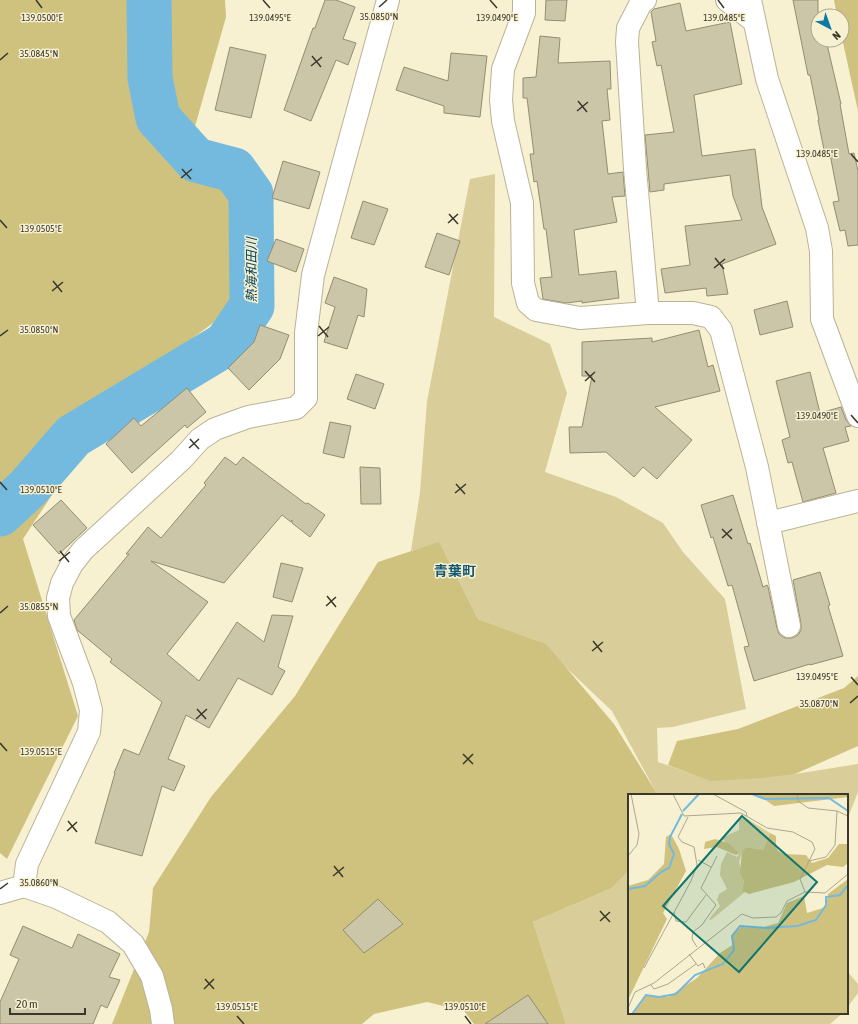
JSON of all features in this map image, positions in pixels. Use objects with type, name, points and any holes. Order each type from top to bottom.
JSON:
[{"type":"street","points":[[24,886],[27,864],[89,732],[92,710],[84,683],[59,616],[58,598],[62,583],[72,564],[83,550],[181,460],[200,439],[215,429],[248,417],[296,408],[306,398],[306,334],[313,275],[388,0]]},
{"type":"street","points":[[524,0],[524,13],[503,70],[500,100],[503,121],[522,203],[523,284],[528,303],[536,310],[580,318],[648,313],[693,313],[711,317],[721,330],[757,467],[790,626]]},
{"type":"street","points":[[645,0],[641,3],[628,28],[627,42],[635,169],[648,313]]},
{"type":"street","points":[[727,0],[752,10],[767,79],[818,228],[821,251],[822,319],[858,416]]},
{"type":"street","points":[[768,523],[858,501]]},
{"type":"street","points":[[0,893],[24,886],[56,897],[108,922],[133,944],[152,976],[161,1009],[163,1024]]},
{"type":"shaded area","points":[[0,0],[225,0],[226,17],[188,151],[242,194],[237,305],[119,393],[23,539],[78,716],[7,859],[0,853]]},
{"type":"shaded area","points":[[834,0],[858,0],[858,111],[844,48],[850,48],[850,8],[836,8]]},
{"type":"shaded area","points":[[495,174],[494,317],[550,344],[567,393],[545,472],[616,497],[663,523],[683,552],[725,599],[746,709],[673,727],[657,728],[658,762],[696,775],[795,774],[858,764],[858,792],[848,817],[848,794],[656,794],[612,711],[538,641],[478,619],[439,543],[411,551],[420,492],[427,401],[470,179]]},
{"type":"shaded area","points":[[439,542],[478,619],[546,644],[614,724],[656,792],[655,794],[628,794],[628,872],[612,888],[533,922],[566,1024],[474,1024],[464,1011],[427,1002],[374,1014],[362,1024],[112,1024],[149,932],[153,888],[211,797],[295,696],[378,562]]},
{"type":"shaded area","points":[[858,676],[858,746],[795,774],[762,778],[711,781],[668,765],[677,741],[738,729],[844,688]]},
{"type":"shaded area","points":[[628,872],[628,1014],[842,1014],[830,1024],[566,1024],[533,922],[612,888]]},
{"type":"shaded area","points":[[848,972],[858,984],[858,993],[848,1007]]},
{"type":"building","points":[[325,0],[336,0],[355,7],[343,39],[356,43],[348,65],[336,60],[311,121],[284,110],[313,28],[315,28]]},
{"type":"building","points":[[546,0],[567,0],[565,21],[545,20]]},
{"type":"building","points":[[793,0],[818,0],[818,8],[810,8],[810,48],[828,48],[841,104],[849,154],[854,153],[858,171],[858,245],[848,246],[845,230],[840,231],[833,202],[839,201],[829,149],[824,150],[810,75],[808,75]]},
{"type":"building","points":[[680,3],[686,31],[730,22],[742,84],[694,95],[702,156],[755,149],[762,207],[776,244],[722,264],[728,294],[707,296],[706,288],[665,293],[661,269],[690,265],[685,226],[742,220],[733,196],[730,175],[664,184],[664,190],[650,192],[645,135],[674,132],[661,65],[657,66],[652,42],[656,41],[651,12],[654,9]]},
{"type":"building","points":[[540,36],[560,38],[558,63],[610,61],[611,89],[607,89],[610,120],[602,121],[608,174],[623,172],[625,196],[612,197],[617,222],[574,230],[579,275],[616,271],[619,298],[582,303],[582,301],[566,303],[543,299],[540,278],[552,277],[546,229],[544,229],[537,181],[534,182],[530,154],[534,154],[527,98],[523,98],[523,78],[536,77]]},
{"type":"building","points":[[230,47],[266,55],[251,118],[215,110]]},
{"type":"building","points":[[451,53],[487,56],[480,117],[444,113],[444,106],[396,90],[404,67],[448,81]]},
{"type":"building","points":[[283,161],[320,172],[309,209],[272,198]]},
{"type":"building","points":[[363,201],[388,209],[374,245],[351,238]]},
{"type":"building","points":[[437,233],[460,241],[449,275],[425,267]]},
{"type":"building","points":[[276,239],[304,249],[296,272],[267,261]]},
{"type":"building","points":[[334,277],[367,289],[364,317],[358,315],[347,349],[324,342],[335,307],[325,303]]},
{"type":"building","points":[[787,301],[793,327],[760,335],[754,310]]},
{"type":"building","points":[[260,325],[289,335],[280,359],[249,390],[228,368],[254,342]]},
{"type":"building","points":[[699,330],[708,367],[713,365],[720,391],[655,407],[692,440],[657,479],[643,467],[634,477],[606,452],[570,453],[569,427],[582,427],[592,376],[582,376],[582,342],[652,338],[652,342]]},
{"type":"building","points":[[810,372],[820,413],[841,407],[846,420],[851,426],[845,427],[849,441],[823,448],[836,493],[803,502],[792,462],[788,463],[782,440],[790,437],[776,381]]},
{"type":"building","points":[[356,374],[384,384],[375,409],[347,399]]},
{"type":"building","points":[[187,388],[206,412],[187,428],[185,425],[132,473],[106,444],[134,418],[141,426]]},
{"type":"building","points":[[330,422],[351,426],[344,458],[323,453]]},
{"type":"building","points":[[225,457],[236,465],[243,457],[306,504],[308,503],[325,515],[310,537],[292,523],[292,520],[291,522],[282,515],[224,583],[151,561],[208,602],[167,654],[199,681],[237,622],[264,642],[272,615],[293,616],[278,667],[285,671],[272,695],[238,678],[209,728],[186,715],[168,759],[185,766],[174,791],[162,786],[142,856],[95,843],[114,773],[124,749],[139,755],[162,702],[110,662],[112,659],[77,630],[74,620],[129,554],[126,554],[148,527],[161,538],[206,485],[204,483]]},
{"type":"building","points":[[360,467],[380,468],[381,504],[361,504]]},
{"type":"building","points":[[733,495],[748,544],[750,543],[763,587],[767,585],[768,587],[779,634],[785,638],[792,638],[798,635],[801,630],[793,580],[820,572],[830,605],[828,606],[843,656],[810,664],[754,681],[744,647],[749,646],[732,585],[728,586],[713,537],[711,538],[701,505]]},
{"type":"building","points":[[61,500],[87,528],[59,554],[33,525]]},
{"type":"building","points":[[281,563],[303,568],[292,602],[273,597]]},
{"type":"building","points":[[378,899],[403,924],[364,953],[343,930]]},
{"type":"building","points":[[23,926],[72,948],[78,934],[120,954],[109,977],[120,980],[107,1008],[101,1005],[93,1024],[0,1024],[0,1002],[19,959],[10,955]]},
{"type":"building","points":[[528,995],[548,1024],[485,1024]]},
{"type":"waterway","name":"熱海和田川","points":[[0,514],[28,488],[73,436],[226,344],[252,306],[251,194],[234,170],[196,160],[158,118],[150,78],[149,0]]},
{"type":"district","name":"青葉町","points":[[455,571]]}]
